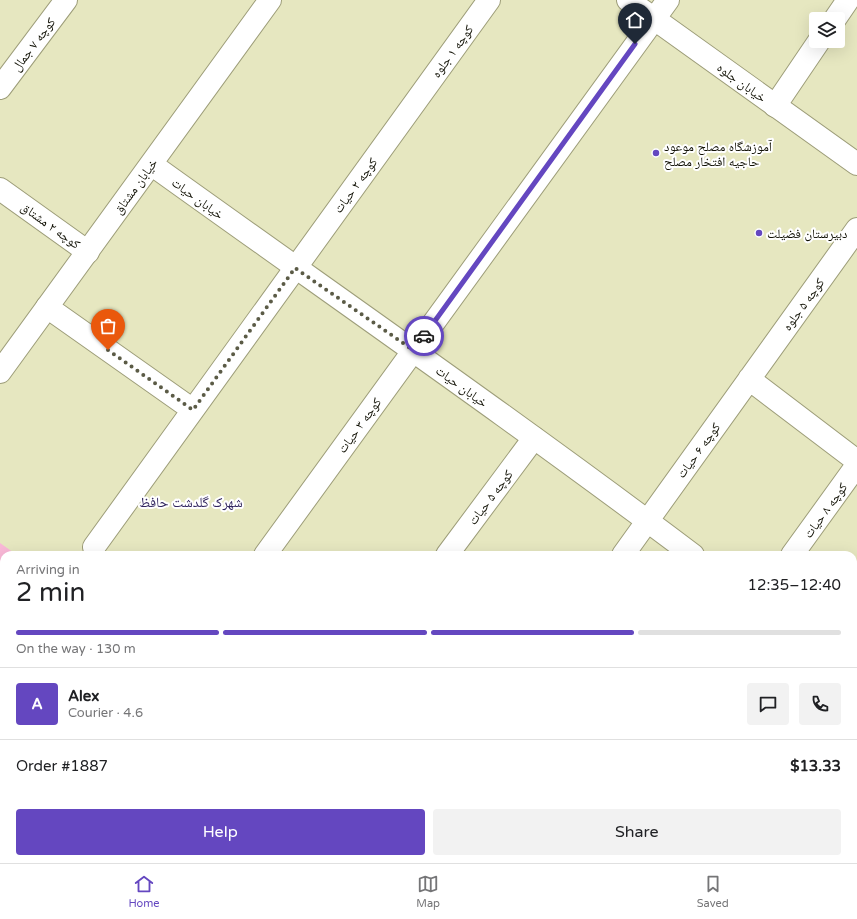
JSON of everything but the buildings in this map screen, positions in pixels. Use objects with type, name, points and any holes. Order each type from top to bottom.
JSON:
[{"type":"street","name":"کوچه ۷ جمال","points":[[0,88],[66,0]]},
{"type":"street","name":"خیابان مشتاق","points":[[0,372],[270,0]]},
{"type":"street","name":"کوچه ۱ جلوه","points":[[416,101],[489,0]]},
{"type":"street","name":"خیابان جلوه","points":[[628,0],[857,164]]},
{"type":"street","name":"کوچه ۳ حیات","points":[[268,551],[668,0]]},
{"type":"street","points":[[840,12],[848,0]]},
{"type":"street","points":[[775,106],[815,48]]},
{"type":"street","name":"کوچه ۲ حیات","points":[[94,547],[416,101]]},
{"type":"street","name":"خیابان حیات","points":[[151,164],[295,268],[413,350],[688,551]]},
{"type":"street","name":"کوچه ۲ مشتاق","points":[[7,194],[88,252]]},
{"type":"street","name":"کوچه ۵ جلوه","points":[[749,379],[857,229]]},
{"type":"street","points":[[47,307],[193,410]]},
{"type":"street","points":[[749,379],[857,461]]},
{"type":"street","name":"کوچه ۶ حیات","points":[[626,551],[749,379]]},
{"type":"street","name":"کوچه ۵ حیات","points":[[450,551],[534,438]]},
{"type":"street","name":"کوچه ۸ حیات","points":[[795,551],[857,464]]},
{"type":"shaded area","points":[[0,543],[11,551],[0,551]]},
{"type":"way so far","points":[[108,350],[193,410],[295,268],[413,350],[424,336]]},
{"type":"place","name":"آموزشگاه مصلح موعود حاجیه افتخار مصلح","points":[[656,153]]},
{"type":"place","name":"دبیرستان فضیلت","points":[[759,233]]},
{"type":"district","name":"شهرک گلدشت حافظ","points":[[191,502]]},
{"type":"route","points":[[424,336],[635,44]]}]
